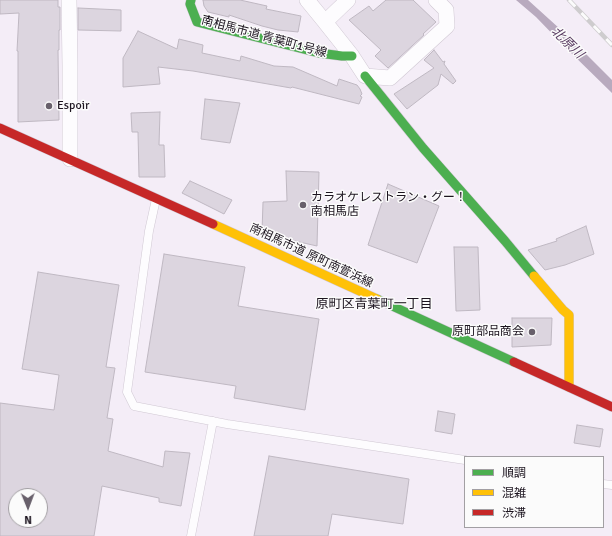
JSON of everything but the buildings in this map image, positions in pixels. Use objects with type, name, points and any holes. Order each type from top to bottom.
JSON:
[{"type":"street","points":[[69,0],[70,159]]},
{"type":"street","name":"南相馬市道 青葉町1号線","points":[[191,0],[190,4],[197,22],[319,53],[352,56]]},
{"type":"street","name":"南相馬市道 青葉町1号線","points":[[308,0],[352,56],[365,76]]},
{"type":"street","points":[[325,22],[348,0]]},
{"type":"street","points":[[365,76],[390,78],[447,26],[446,10],[436,0]]},
{"type":"street","points":[[365,76],[424,148],[563,310],[569,315],[569,387]]},
{"type":"street","name":"南相馬市道 原町南萱浜線","points":[[0,128],[612,406]]},
{"type":"lane","points":[[156,198],[149,231],[127,392],[134,406],[213,421],[464,460]]},
{"type":"lane","points":[[191,536],[213,421]]},
{"type":"water","name":"北原川","points":[[516,0],[528,0],[570,38],[612,80],[612,93],[536,17]]},
{"type":"railway","points":[[569,0],[612,45]]},
{"type":"traffic: fast","points":[[191,0],[190,4],[197,22],[319,53],[352,56]]},
{"type":"traffic: fast","points":[[365,76],[423,148],[534,276]]},
{"type":"traffic: fast","points":[[377,299],[514,362]]},
{"type":"traffic: slow","points":[[213,224],[377,299]]},
{"type":"traffic: slow","points":[[534,276],[569,315],[569,387]]},
{"type":"traffic: jam","points":[[0,128],[213,224]]},
{"type":"traffic: jam","points":[[514,362],[612,407]]},
{"type":"place","name":"Espoir","points":[[49,106]]},
{"type":"place","name":"カラオケレストラン・グー！ 南相馬店","points":[[303,205]]},
{"type":"place","name":"原町部品商会","points":[[532,332]]},
{"type":"district","name":"原町区青葉町一丁目","points":[[374,305]]}]
